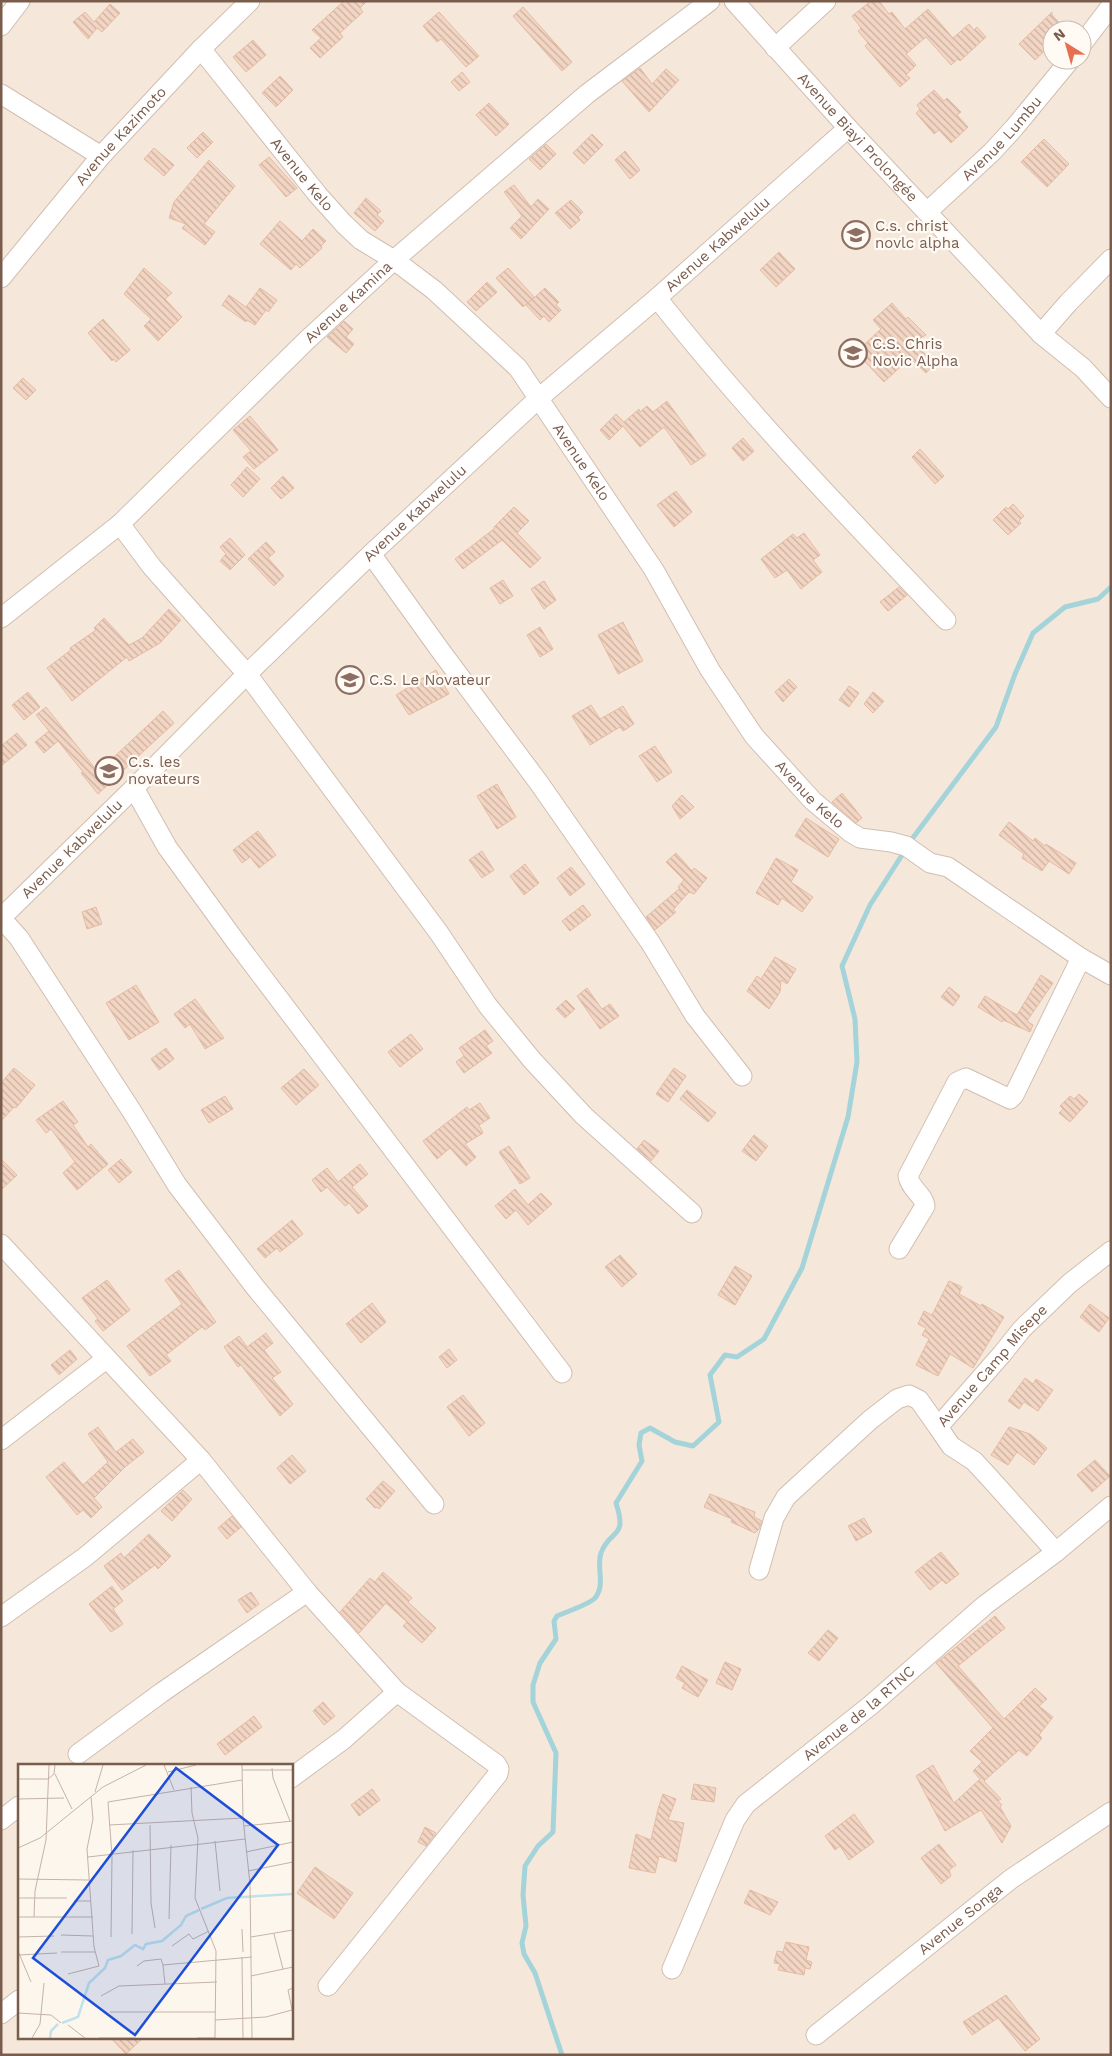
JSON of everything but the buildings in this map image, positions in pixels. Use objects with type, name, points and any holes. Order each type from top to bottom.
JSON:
[{"type":"street","points":[[1,26],[20,1]]},
{"type":"street","name":"Avenue Kazimoto","points":[[1,278],[100,156],[201,48],[250,1]]},
{"type":"street","name":"Avenue Kamina","points":[[1,618],[120,524],[300,346],[394,260],[587,94],[710,1]]},
{"type":"street","name":"Avenue Biayi Prolongée","points":[[734,1],[848,128],[1041,334],[1083,368],[1111,398]]},
{"type":"street","points":[[775,48],[826,1]]},
{"type":"street","points":[[1092,31],[1111,6]]},
{"type":"street","name":"Avenue Kelo","points":[[201,48],[344,224],[362,240],[394,260],[434,290],[518,368],[654,570],[710,670],[754,736],[813,801],[860,838],[906,846],[930,863],[948,867],[1081,958],[1111,975]]},
{"type":"street","name":"Avenue Lumbu","points":[[926,212],[1003,140],[1062,70]]},
{"type":"street","points":[[1,94],[100,156]]},
{"type":"street","name":"Avenue Kabwelulu","points":[[1,918],[371,554],[539,398],[657,298],[848,128]]},
{"type":"street","points":[[1041,334],[1068,302],[1111,258]]},
{"type":"street","points":[[657,298],[708,362],[767,429],[946,620]]},
{"type":"street","points":[[120,524],[152,567],[247,674],[439,932],[488,1006],[532,1060],[584,1116],[692,1213]]},
{"type":"street","points":[[371,554],[539,783],[650,942],[695,1016],[742,1076]]},
{"type":"street","points":[[134,788],[167,848],[562,1373]]},
{"type":"street","points":[[1,918],[19,938],[132,1110],[182,1192],[255,1287],[434,1504]]},
{"type":"street","points":[[900,1249],[925,1206],[924,1200],[909,1182],[908,1176],[957,1082],[966,1078],[1010,1098],[1014,1096],[1081,958]]},
{"type":"street","points":[[1,1244],[201,1460],[307,1592],[397,1692],[496,1764],[499,1769],[498,1774],[328,1986]]},
{"type":"street","name":"Avenue Camp Misepe","points":[[1056,1552],[987,1474],[974,1461],[951,1446],[938,1427],[1022,1329],[1070,1284],[1111,1251]]},
{"type":"street","points":[[1,1440],[106,1359]]},
{"type":"street","points":[[759,1570],[774,1518],[786,1497],[890,1404],[897,1399],[909,1395],[919,1400],[938,1427]]},
{"type":"street","points":[[1,1617],[85,1557],[201,1460]]},
{"type":"street","name":"Avenue de la RTNC","points":[[672,1969],[735,1820],[746,1804],[871,1705],[985,1605],[1056,1552],[1111,1506]]},
{"type":"street","points":[[78,1754],[161,1693],[307,1592]]},
{"type":"street","points":[[292,1777],[344,1739],[397,1692]]},
{"type":"street","points":[[1,1820],[18,1807]]},
{"type":"street","name":"Avenue Songa","points":[[816,2035],[1011,1879],[1111,1812]]},
{"type":"street","points":[[1,2014],[18,2001]]},
{"type":"shaded area","points":[[1,1],[1111,1],[1111,2055],[1,2055]]},
{"type":"waterway","points":[[909,843],[996,727],[1015,674],[1033,633],[1065,607],[1098,599],[1111,587]]},
{"type":"waterway","points":[[562,2055],[535,1973],[524,1954],[522,1943],[526,1926],[523,1895],[525,1866],[538,1846],[553,1832],[556,1753],[533,1702],[533,1685],[540,1663],[556,1639],[554,1621],[557,1616],[588,1603],[598,1593],[600,1587],[601,1553],[619,1528],[620,1523],[616,1503],[642,1461],[639,1445],[641,1433],[650,1428],[675,1442],[693,1446],[719,1422],[710,1375],[725,1355],[737,1357],[764,1339],[802,1268],[848,1117],[857,1062],[855,1019],[842,966],[870,905],[904,852]]},
{"type":"place","name":"C.s. christ novlc alpha","points":[[856,235]]},
{"type":"place","name":"C.S. Chris Novic Alpha","points":[[853,353]]},
{"type":"place","name":"C.S. Le Novateur","points":[[350,680]]},
{"type":"place","name":"C.s. les novateurs","points":[[109,771]]}]
